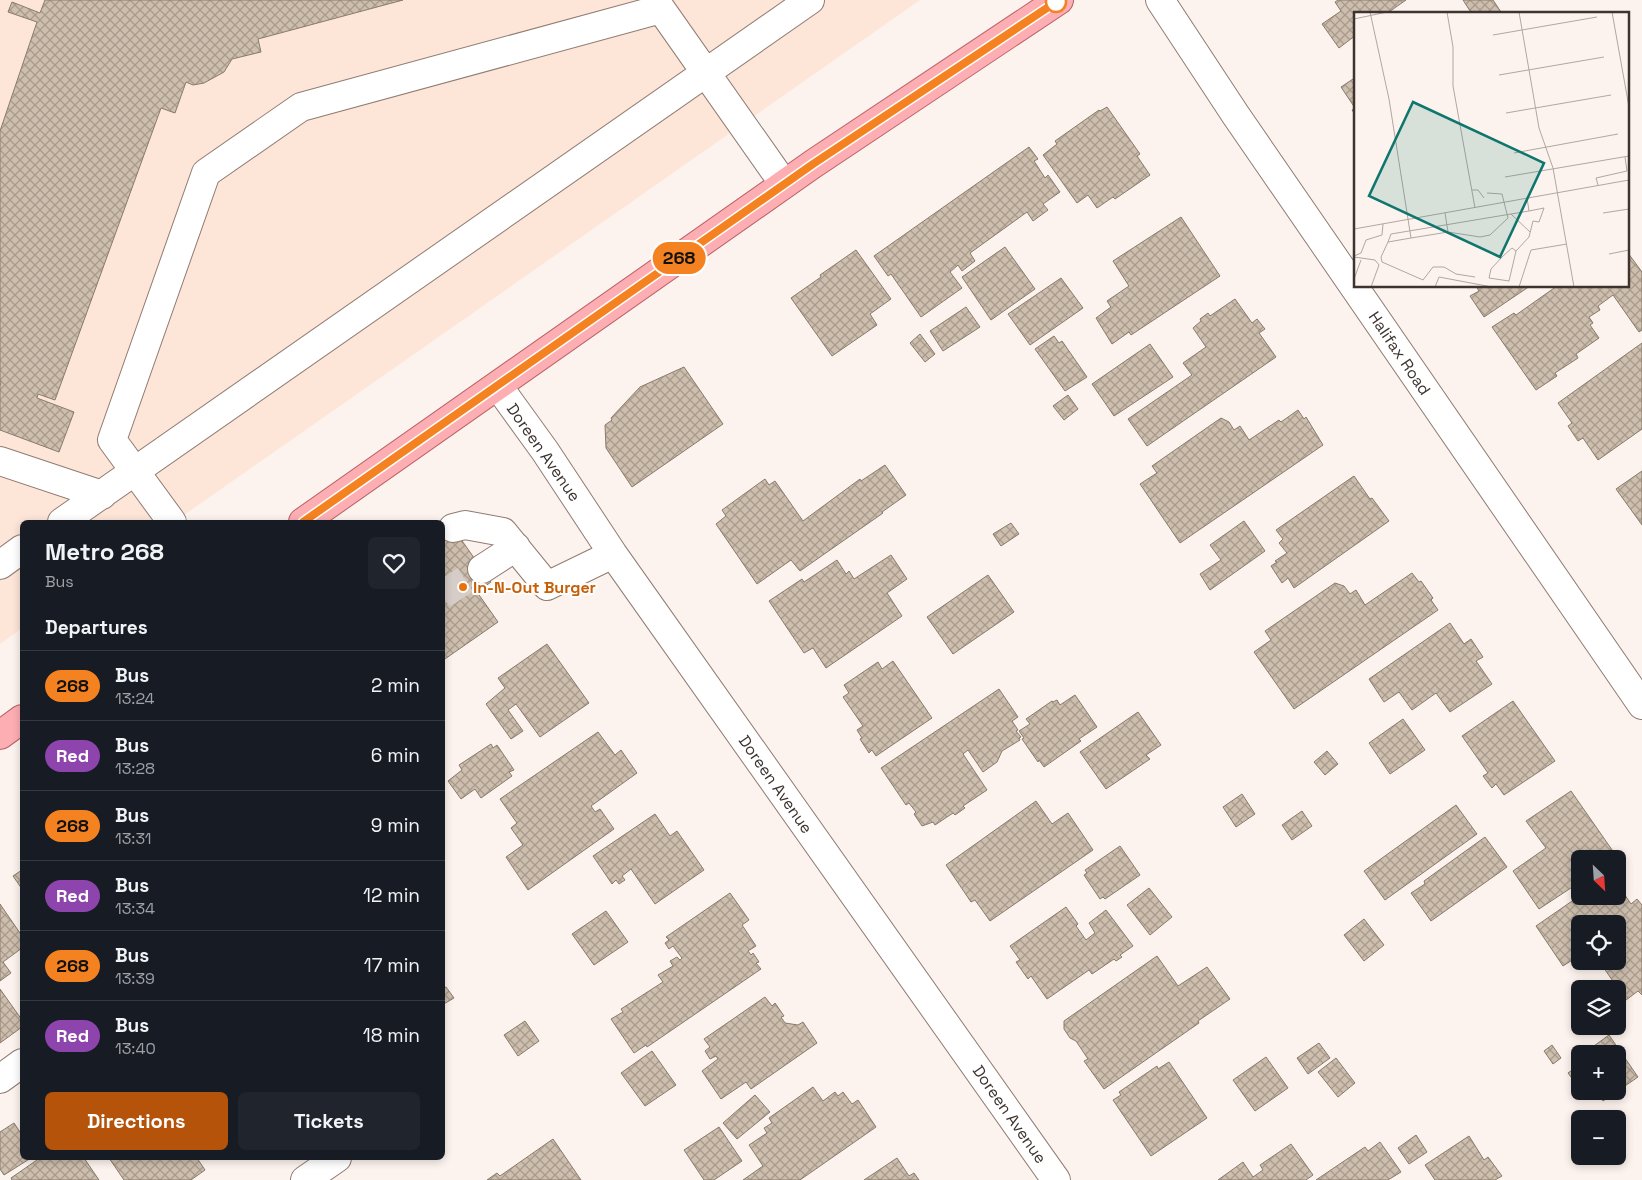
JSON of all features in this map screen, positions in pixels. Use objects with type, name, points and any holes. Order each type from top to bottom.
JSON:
[{"type":"main road","points":[[306,520],[784,184],[1059,0]]},
{"type":"street","points":[[65,520],[810,0]]},
{"type":"street","name":"Halifax Road","points":[[1160,0],[1354,286]]},
{"type":"street","points":[[171,520],[112,440],[206,173],[301,107],[668,5],[705,72],[784,184]]},
{"type":"street","name":"Halifax Road","points":[[1356,288],[1642,705]]},
{"type":"street","name":"Doreen Avenue","points":[[498,386],[613,554],[1056,1180]]},
{"type":"street","points":[[0,461],[102,495]]},
{"type":"street","points":[[453,528],[465,525],[504,532],[547,586],[613,554]]},
{"type":"street","points":[[482,569],[516,547]]},
{"type":"street","points":[[0,565],[20,550]]},
{"type":"street","points":[[0,1079],[20,1064]]},
{"type":"street","points":[[305,1180],[334,1160]]},
{"type":"shaded area","points":[[0,0],[920,0],[177,520],[20,520],[20,629],[0,644]]},
{"type":"building","points":[[45,0],[403,0],[258,39],[261,52],[232,59],[224,72],[204,83],[193,85],[186,82],[175,113],[161,108],[55,400],[38,394],[37,398],[74,412],[59,452],[0,430],[0,131],[37,22],[8,12],[12,2],[40,13]]},
{"type":"building","points":[[1338,0],[1406,0],[1389,12],[1354,12],[1354,37],[1339,48],[1322,24],[1341,11],[1335,2]]},
{"type":"building","points":[[1463,0],[1493,0],[1501,12],[1471,12]]},
{"type":"building","points":[[1354,78],[1354,106],[1341,87]]},
{"type":"building","points":[[1107,107],[1140,154],[1137,156],[1150,175],[1115,199],[1113,197],[1097,208],[1088,195],[1077,203],[1043,155],[1057,144],[1055,141],[1099,110]]},
{"type":"building","points":[[1029,147],[1038,159],[1034,161],[1045,178],[1048,175],[1060,192],[1043,204],[1048,210],[1033,221],[1027,212],[970,253],[975,261],[962,271],[958,265],[950,272],[962,288],[921,317],[891,274],[888,276],[874,256]]},
{"type":"building","points":[[1181,217],[1220,276],[1131,335],[1129,332],[1112,344],[1096,318],[1111,307],[1107,301],[1129,286],[1113,261]]},
{"type":"building","points":[[1005,247],[1035,289],[991,320],[962,277]]},
{"type":"building","points":[[856,250],[891,299],[870,314],[877,325],[832,356],[791,298]]},
{"type":"building","points":[[1630,256],[1642,272],[1642,330],[1639,332],[1613,295],[1598,306],[1600,310],[1589,317],[1593,323],[1590,325],[1599,338],[1576,354],[1578,358],[1555,373],[1557,376],[1536,390],[1492,327],[1514,313],[1516,315],[1554,288],[1630,288]]},
{"type":"building","points":[[1061,278],[1083,308],[1030,345],[1008,314]]},
{"type":"building","points":[[1477,288],[1527,288],[1484,317],[1470,296],[1479,291]]},
{"type":"building","points":[[1235,299],[1252,323],[1257,319],[1265,329],[1259,333],[1276,357],[1147,446],[1128,419],[1192,375],[1183,363],[1206,347],[1193,328],[1208,313],[1210,316]]},
{"type":"building","points":[[966,307],[980,327],[943,351],[930,331]]},
{"type":"building","points":[[920,334],[935,354],[925,362],[910,343]]},
{"type":"building","points":[[1054,336],[1059,343],[1062,341],[1087,377],[1065,391],[1035,349]]},
{"type":"building","points":[[1642,343],[1642,429],[1598,460],[1583,438],[1578,441],[1568,426],[1572,423],[1558,403]]},
{"type":"building","points":[[1150,344],[1173,377],[1114,416],[1092,384]]},
{"type":"building","points":[[684,367],[723,424],[632,487],[606,448],[605,425],[612,420],[611,418],[640,387]]},
{"type":"building","points":[[1068,395],[1078,409],[1064,420],[1053,406]]},
{"type":"building","points":[[1298,410],[1304,419],[1306,417],[1323,445],[1180,543],[1140,484],[1157,473],[1152,466],[1221,418],[1229,422],[1234,430],[1240,426],[1249,440]]},
{"type":"building","points":[[885,465],[906,495],[800,571],[791,560],[757,584],[716,524],[726,516],[722,510],[765,479],[769,485],[775,481],[803,521],[860,479],[861,481]]},
{"type":"building","points":[[1642,471],[1642,525],[1616,489]]},
{"type":"building","points":[[1354,476],[1389,521],[1294,588],[1288,578],[1282,583],[1271,566],[1287,553],[1279,543],[1283,539],[1276,530]]},
{"type":"building","name":"In-N-Out Burger","points":[[446,518],[491,582],[477,592],[498,622],[445,659],[445,520],[443,520]]},
{"type":"building","points":[[1244,521],[1265,551],[1210,590],[1200,574],[1221,560],[1210,545]]},
{"type":"building","points":[[1011,523],[1019,534],[1001,546],[993,534]]},
{"type":"building","points":[[891,555],[907,579],[887,593],[902,616],[826,668],[813,648],[804,653],[769,601],[802,579],[804,582],[837,560],[846,574],[849,571],[854,579]]},
{"type":"building","points":[[1412,573],[1419,582],[1421,581],[1433,598],[1431,600],[1438,610],[1294,709],[1254,652],[1271,640],[1265,631],[1335,583],[1344,586],[1350,594],[1356,590],[1365,605]]},
{"type":"building","points":[[988,575],[1014,612],[953,654],[927,617]]},
{"type":"building","points":[[1450,623],[1464,644],[1471,639],[1483,657],[1476,661],[1492,684],[1450,712],[1436,693],[1412,710],[1399,692],[1384,702],[1369,679]]},
{"type":"building","points":[[547,644],[589,703],[540,737],[516,704],[508,710],[523,731],[511,739],[486,704],[505,688],[498,678]]},
{"type":"building","points":[[893,661],[932,718],[876,756],[872,750],[869,753],[860,739],[862,738],[857,730],[863,726],[843,697],[849,693],[844,685],[878,662],[882,669]]},
{"type":"building","points":[[999,689],[1018,717],[1012,721],[1021,737],[1019,738],[1020,740],[1002,751],[997,762],[983,772],[968,750],[963,754],[987,790],[963,806],[965,808],[955,815],[953,813],[935,825],[933,822],[922,826],[914,814],[916,812],[909,803],[906,805],[881,768]]},
{"type":"building","points":[[1075,695],[1097,727],[1079,739],[1081,741],[1044,767],[1039,760],[1038,762],[1022,739],[1024,738],[1019,731],[1030,724],[1026,719],[1052,701],[1057,700],[1060,705]]},
{"type":"building","points":[[1513,701],[1555,761],[1504,795],[1496,784],[1492,788],[1483,776],[1488,773],[1462,736]]},
{"type":"building","points":[[1138,712],[1161,745],[1146,755],[1150,759],[1106,789],[1080,752]]},
{"type":"building","points":[[1403,719],[1425,750],[1390,774],[1369,743]]},
{"type":"building","points":[[598,732],[615,755],[621,750],[637,773],[591,806],[595,812],[600,809],[614,829],[528,890],[506,857],[523,845],[511,828],[517,823],[500,799]]},
{"type":"building","points":[[491,744],[493,748],[497,745],[514,770],[509,772],[512,776],[481,798],[475,789],[461,799],[448,781],[462,770],[459,765]]},
{"type":"building","points":[[1327,751],[1338,764],[1325,775],[1314,762]]},
{"type":"building","points":[[1571,791],[1612,850],[1571,850],[1571,888],[1539,909],[1513,871],[1546,848],[1526,821]]},
{"type":"building","points":[[1242,794],[1255,814],[1236,827],[1223,807]]},
{"type":"building","points":[[1036,801],[1052,824],[1068,813],[1093,850],[990,921],[975,900],[971,902],[946,865]]},
{"type":"building","points":[[1456,805],[1477,834],[1385,900],[1364,871]]},
{"type":"building","points":[[1302,811],[1312,826],[1292,840],[1282,825]]},
{"type":"building","points":[[655,814],[670,836],[677,831],[704,870],[655,904],[631,869],[622,876],[625,880],[619,884],[616,880],[612,884],[593,856]]},
{"type":"building","points":[[1485,837],[1507,867],[1431,921],[1411,893],[1425,884],[1424,881]]},
{"type":"building","points":[[1120,846],[1140,875],[1105,899],[1103,897],[1100,899],[1084,875],[1087,873],[1085,870]]},
{"type":"building","points":[[20,871],[20,886],[13,876]]},
{"type":"building","points":[[1149,888],[1172,917],[1150,935],[1127,905]]},
{"type":"building","points":[[730,893],[749,920],[742,925],[756,946],[748,951],[751,955],[753,953],[759,962],[756,963],[761,969],[647,1047],[646,1045],[634,1053],[611,1019],[623,1012],[621,1009],[663,982],[658,975],[673,966],[670,961],[677,957],[680,960],[682,958],[673,946],[669,949],[665,943],[669,940],[666,937]]},
{"type":"building","points":[[1626,897],[1631,904],[1637,899],[1642,905],[1642,995],[1638,991],[1626,1000],[1626,980],[1612,980],[1605,970],[1626,970],[1626,915],[1571,915],[1571,961],[1563,966],[1536,926],[1571,902],[1571,905],[1626,905]]},
{"type":"building","points":[[0,904],[20,933],[20,949],[3,962],[11,973],[0,981]]},
{"type":"building","points":[[1066,907],[1086,940],[1095,933],[1089,923],[1106,910],[1133,946],[1120,955],[1122,957],[1116,961],[1114,959],[1092,974],[1089,970],[1047,999],[1031,976],[1028,979],[1016,962],[1020,960],[1010,946]]},
{"type":"building","points":[[606,911],[628,942],[594,965],[572,934]]},
{"type":"building","points":[[1364,919],[1384,945],[1364,961],[1344,935]]},
{"type":"building","points":[[1157,956],[1178,986],[1207,967],[1230,999],[1198,1021],[1199,1023],[1104,1089],[1084,1061],[1088,1059],[1076,1041],[1070,1038],[1064,1029],[1064,1021]]},
{"type":"building","points":[[445,987],[446,987],[454,998],[445,1003]]},
{"type":"building","points":[[0,989],[20,1017],[20,1028],[0,1043]]},
{"type":"building","points":[[765,997],[772,1006],[775,1003],[784,1016],[781,1017],[785,1023],[798,1025],[803,1022],[817,1043],[751,1089],[746,1082],[721,1099],[702,1071],[718,1059],[716,1056],[710,1059],[705,1051],[710,1047],[704,1039]]},
{"type":"building","points":[[525,1021],[539,1041],[518,1056],[504,1035]]},
{"type":"building","points":[[1609,1035],[1616,1045],[1595,1045]]},
{"type":"building","points":[[1319,1043],[1330,1058],[1308,1074],[1297,1058]]},
{"type":"building","points":[[1552,1045],[1561,1058],[1553,1064],[1544,1051]]},
{"type":"building","points":[[652,1051],[676,1085],[645,1106],[621,1073]]},
{"type":"building","points":[[1266,1057],[1288,1088],[1255,1111],[1233,1080]]},
{"type":"building","points":[[1336,1058],[1355,1083],[1338,1097],[1318,1072]]},
{"type":"building","points":[[1626,1060],[1638,1077],[1626,1085]]},
{"type":"building","points":[[1169,1062],[1207,1118],[1151,1156],[1113,1100],[1121,1095],[1119,1092],[1157,1066],[1158,1069]]},
{"type":"building","points":[[813,1087],[823,1101],[835,1092],[838,1096],[843,1092],[852,1104],[858,1100],[876,1127],[800,1180],[743,1180],[763,1166],[749,1145],[767,1133],[764,1128],[772,1123],[769,1118]]},
{"type":"building","points":[[755,1095],[770,1112],[737,1139],[723,1123]]},
{"type":"building","points":[[14,1123],[20,1132],[20,1160],[28,1160],[4,1175],[0,1169],[0,1132]]},
{"type":"building","points":[[719,1127],[742,1161],[714,1180],[704,1180],[684,1150]]},
{"type":"building","points":[[1416,1135],[1427,1152],[1409,1164],[1398,1148]]},
{"type":"building","points":[[1469,1136],[1484,1160],[1488,1157],[1502,1176],[1495,1180],[1435,1180],[1425,1165]]},
{"type":"building","points":[[553,1139],[581,1180],[487,1180],[497,1173],[500,1176]]},
{"type":"building","points":[[1380,1142],[1401,1172],[1388,1180],[1316,1180],[1365,1147],[1368,1151]]},
{"type":"building","points":[[1291,1144],[1313,1175],[1306,1180],[1218,1180],[1243,1162],[1253,1177],[1263,1170],[1260,1165]]},
{"type":"building","points":[[897,1158],[909,1176],[914,1173],[919,1180],[864,1180]]},
{"type":"building","points":[[37,1160],[85,1160],[99,1180],[12,1180],[11,1178]]},
{"type":"building","points":[[110,1160],[198,1160],[205,1170],[191,1180],[124,1180]]},
{"type":"tunnel","points":[[445,593],[482,569]]},
{"type":"bus line","name":"268","points":[[306,520],[813,164],[1059,0]]},
{"type":"place","name":"In-N-Out Burger","points":[[463,587]]}]
